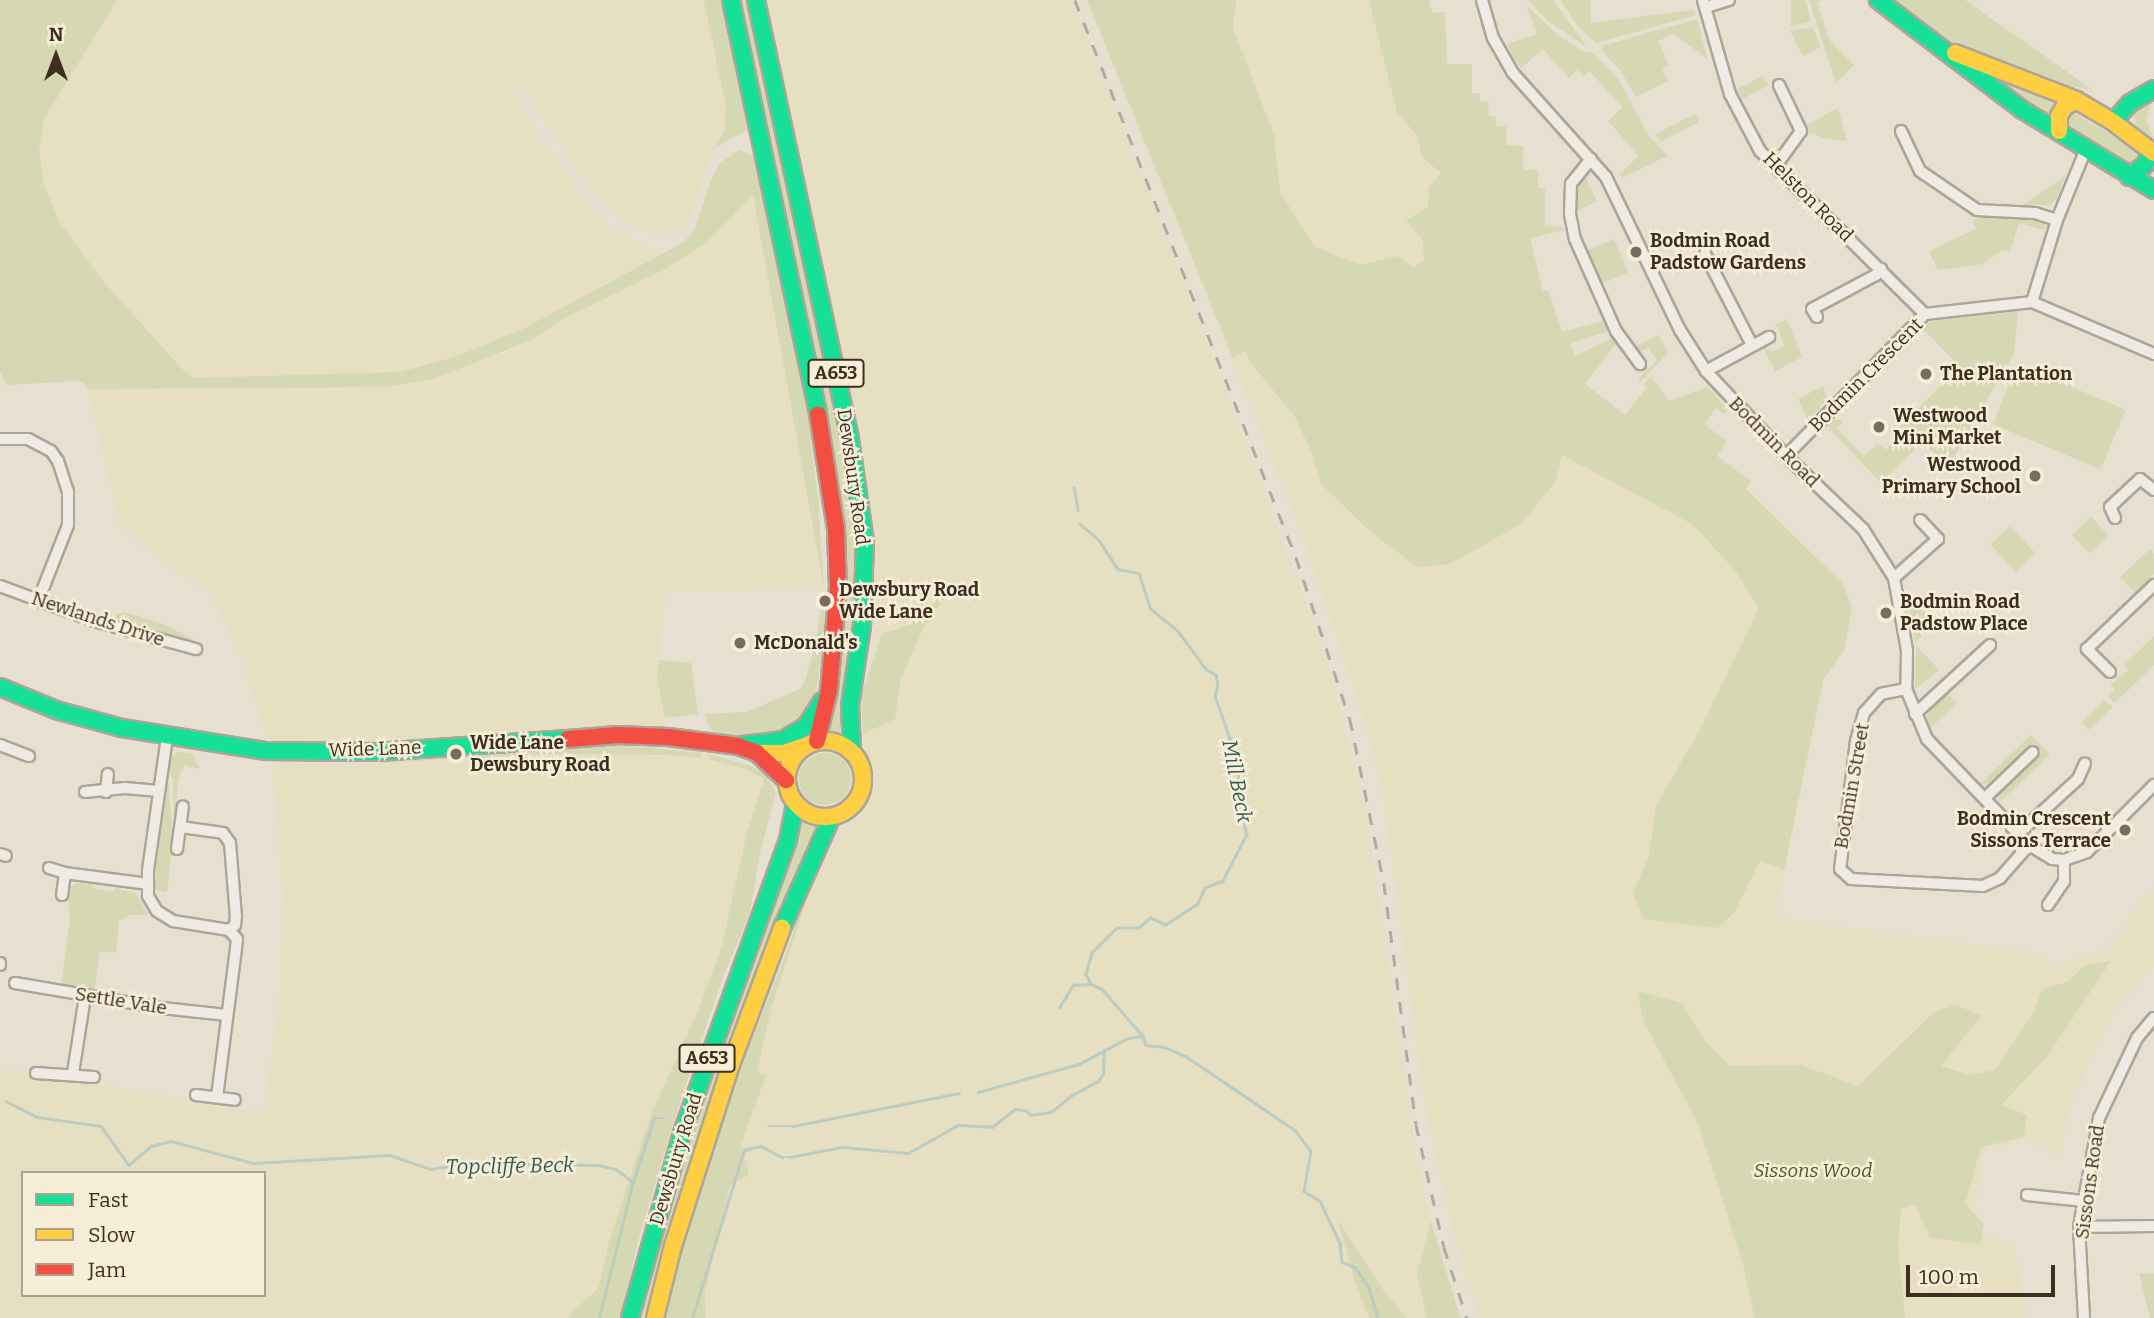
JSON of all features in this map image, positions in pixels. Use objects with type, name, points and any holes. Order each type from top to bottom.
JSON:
[{"type":"main road","name":"Dewsbury Road","points":[[731,0],[819,421],[835,529],[838,587],[829,690],[812,743],[792,760],[786,780]]},
{"type":"main road","name":"Dewsbury Road","points":[[654,1318],[673,1246],[729,1070],[782,928],[832,816],[848,810],[862,789],[863,773],[852,751],[850,705],[862,626],[865,542],[850,439],[756,0]]},
{"type":"main road","points":[[1878,0],[2021,109],[2154,190]]},
{"type":"main road","points":[[1936,46],[2076,100],[2113,122],[2152,151],[2145,166],[2129,177]]},
{"type":"main road","points":[[2113,122],[2130,103],[2154,89]]},
{"type":"main road","points":[[2059,131],[2059,116],[2064,107],[2076,100]]},
{"type":"main road","name":"Wide Lane","points":[[0,687],[55,710],[122,728],[266,751],[377,752],[618,735],[701,739],[738,746],[757,753],[783,753],[812,743]]},
{"type":"main road","points":[[738,746],[777,743],[794,734],[806,726],[829,690]]},
{"type":"main road","points":[[812,743],[841,744],[852,751]]},
{"type":"main road","name":"Wide Lane","points":[[757,753],[786,780]]},
{"type":"main road","points":[[786,780],[795,803],[812,815],[832,816]]},
{"type":"main road","name":"Dewsbury Road","points":[[630,1318],[683,1130],[788,840],[795,803]]},
{"type":"street","name":"Bodmin Road","points":[[1482,0],[1493,38],[1513,73],[1591,159],[1612,187],[1680,330],[1706,371],[1786,456],[1863,529],[1894,578],[1907,650],[1906,689],[1914,714],[1927,739],[2029,845],[2040,853],[2064,860]]},
{"type":"street","points":[[1704,4],[1729,0]]},
{"type":"street","name":"Helston Road","points":[[1704,4],[1730,94],[1750,135],[1775,167],[1925,314]]},
{"type":"street","points":[[1775,167],[1801,131],[1779,85]]},
{"type":"street","points":[[1901,131],[1920,171],[1977,210],[2035,213],[2057,220]]},
{"type":"street","points":[[2032,302],[2057,220],[2086,149]]},
{"type":"street","points":[[1591,159],[1571,184],[1570,215],[1575,239],[1616,331],[1640,364]]},
{"type":"street","points":[[1705,254],[1752,345]]},
{"type":"street","points":[[1816,317],[1812,309],[1876,275],[1881,269]]},
{"type":"street","name":"Bodmin Crescent","points":[[1786,456],[1915,321],[1925,314],[2032,302],[2154,354]]},
{"type":"street","points":[[1706,371],[1769,337]]},
{"type":"street","points":[[0,439],[29,439],[39,443],[58,461],[65,476],[70,509],[68,525],[37,601]]},
{"type":"street","points":[[2115,518],[2110,507],[2140,479],[2154,490]]},
{"type":"street","points":[[1894,578],[1938,539],[1920,520]]},
{"type":"street","points":[[2110,672],[2087,649],[2154,585]]},
{"type":"street","name":"Newlands Drive","points":[[0,586],[37,601],[196,649]]},
{"type":"street","points":[[1914,714],[1990,645]]},
{"type":"street","name":"Bodmin Street","points":[[1906,689],[1881,694],[1864,713],[1854,751],[1840,869],[1851,878],[1983,886],[2000,878],[2029,845]]},
{"type":"street","points":[[167,737],[153,836],[149,896],[158,911],[173,921],[229,930],[237,939],[217,1097]]},
{"type":"street","points":[[0,745],[29,756]]},
{"type":"street","points":[[1985,799],[2033,752]]},
{"type":"street","points":[[2019,833],[2078,779],[2085,763]]},
{"type":"street","points":[[106,792],[108,774]]},
{"type":"street","points":[[2048,905],[2064,881],[2064,860],[2076,858],[2098,844],[2154,785]]},
{"type":"street","points":[[85,792],[125,788],[159,791]]},
{"type":"street","points":[[177,849],[183,806]]},
{"type":"street","points":[[181,827],[223,833],[230,843],[236,917],[235,925],[229,930]]},
{"type":"street","points":[[49,868],[65,873],[148,884]]},
{"type":"street","points":[[62,895],[65,873]]},
{"type":"street","name":"Settle Vale","points":[[15,983],[85,996],[228,1015]]},
{"type":"street","points":[[74,1073],[85,996]]},
{"type":"street","name":"Sissons Road","points":[[2084,1318],[2079,1227],[2099,1118],[2137,1038],[2154,1018]]},
{"type":"street","points":[[36,1073],[74,1073],[94,1077]]},
{"type":"street","points":[[196,1095],[235,1100]]},
{"type":"street","points":[[2026,1195],[2084,1201]]},
{"type":"street","points":[[2079,1227],[2154,1226]]},
{"type":"green space","points":[[0,0],[117,0],[44,119],[39,152],[44,185],[60,223],[103,281],[183,370],[194,378],[400,372],[457,356],[521,330],[684,242],[695,229],[713,175],[721,162],[739,150],[754,156],[806,401],[818,499],[824,588],[753,195],[706,243],[663,270],[561,320],[534,339],[436,378],[387,387],[88,389],[87,385],[78,381],[7,385],[0,372]]},
{"type":"green space","points":[[117,0],[704,0],[726,107],[724,131],[708,163],[690,217],[680,230],[668,235],[652,234],[625,222],[584,182],[522,84],[515,89],[539,135],[574,185],[609,225],[637,244],[662,252],[521,330],[457,356],[400,372],[194,378],[183,370],[103,281],[59,223],[44,185],[39,153],[44,119]]},
{"type":"green space","points":[[704,0],[723,0],[747,130],[715,148],[724,131],[726,107]]},
{"type":"green space","points":[[739,0],[753,0],[824,334],[858,553],[856,610],[840,734],[829,733],[844,608]]},
{"type":"green space","points":[[763,0],[1072,0],[1232,405],[1329,667],[1366,812],[1417,1160],[1431,1221],[1461,1318],[706,1318],[705,1292],[730,1185],[749,1174],[741,1145],[766,1076],[757,1072],[771,1009],[797,924],[812,883],[834,842],[846,826],[858,817],[874,789],[863,734],[895,719],[901,678],[924,627],[952,586],[911,624],[882,634],[875,650],[869,532]]},
{"type":"green space","points":[[1086,0],[1429,0],[1442,61],[1542,394],[1705,449],[1843,584],[1775,918],[2034,953],[2051,966],[2106,950],[2154,886],[2154,963],[2110,1018],[2093,1052],[2068,1115],[2060,1156],[2027,1138],[1985,1149],[1970,1228],[2014,1248],[2027,1318],[1480,1318],[1456,1242],[1426,1110],[1384,799],[1364,717],[1301,529]]},
{"type":"green space","points":[[1087,0],[1236,0],[1233,28],[1274,135],[1280,192],[1315,247],[1361,265],[1398,256],[1413,268],[1424,260],[1423,241],[1406,220],[1428,207],[1429,187],[1441,173],[1422,157],[1418,137],[1397,112],[1369,0],[1429,0],[1432,13],[1445,12],[1447,64],[1472,64],[1472,93],[1479,93],[1480,102],[1488,101],[1489,116],[1496,117],[1496,126],[1506,126],[1507,145],[1523,146],[1523,170],[1538,170],[1538,188],[1545,189],[1545,226],[1562,227],[1565,230],[1530,238],[1543,291],[1549,291],[1562,332],[1604,321],[1608,331],[1570,344],[1575,356],[1612,338],[1616,344],[1585,384],[1625,415],[1647,387],[1644,384],[1651,376],[1669,401],[1707,387],[1728,409],[1724,414],[1716,408],[1704,424],[1727,441],[1717,456],[1751,481],[1746,489],[1843,584],[1852,607],[1845,649],[1823,680],[1784,870],[1760,861],[1734,913],[1717,928],[1643,919],[1633,894],[1649,855],[1656,805],[1700,730],[1759,608],[1734,569],[1692,524],[1562,455],[1556,481],[1521,524],[1450,564],[1417,567],[1370,531],[1321,484],[1312,453],[1295,417],[1251,363],[1245,351],[1233,358]]},
{"type":"green space","points":[[1528,0],[1553,0],[1587,47],[1548,21]]},
{"type":"green space","points":[[1560,0],[1590,0],[1591,23],[1694,10],[1696,15],[1596,43],[1578,26]]},
{"type":"green space","points":[[1791,0],[1805,0],[1811,22],[1791,26]]},
{"type":"green space","points":[[1809,0],[1821,0],[1817,3],[1830,41],[1854,65],[1836,83]]},
{"type":"green space","points":[[1887,0],[1965,0],[2093,90],[2065,85],[2063,88],[1955,45],[1913,20]]},
{"type":"green space","points":[[1526,5],[1559,36],[1584,52],[1593,53],[1618,78],[1649,136],[1668,156],[1621,178],[1619,174],[1639,156],[1608,121],[1623,107],[1589,71],[1584,76],[1577,70],[1569,78],[1543,49],[1521,68],[1513,57],[1507,44],[1537,34]]},
{"type":"green space","points":[[1697,19],[1707,58],[1673,34],[1658,41],[1669,65],[1662,69],[1668,81],[1636,97],[1620,70],[1601,50],[1602,46]]},
{"type":"green space","points":[[1813,27],[1820,47],[1803,56],[1790,31]]},
{"type":"green space","points":[[1979,68],[2057,97],[2047,117],[1978,72]]},
{"type":"green space","points":[[1763,76],[1768,86],[1742,99],[1737,89]]},
{"type":"green space","points":[[2154,97],[2146,118],[2154,141],[2136,125],[2133,113],[2135,108]]},
{"type":"green space","points":[[1838,107],[1847,141],[1821,138],[1813,133],[1803,135],[1804,127]]},
{"type":"green space","points":[[2071,111],[2136,150],[2137,161],[2125,164],[2065,123],[2064,115]]},
{"type":"green space","points":[[1695,114],[1699,122],[1660,142],[1656,134]]},
{"type":"green space","points":[[2065,176],[2057,199],[2050,205],[2023,205]]},
{"type":"green space","points":[[1586,178],[1597,201],[1577,211],[1577,187],[1581,179]]},
{"type":"green space","points":[[753,194],[824,588],[665,592],[657,679],[666,728],[346,742],[268,740],[244,664],[213,596],[121,528],[88,389],[387,387],[496,356],[534,339],[561,320],[706,243]]},
{"type":"green space","points":[[1981,216],[2036,217],[2046,226],[2044,230],[2019,223],[2010,252],[2002,250],[1983,264],[1938,270],[1929,251],[1976,229],[1973,221]]},
{"type":"green space","points":[[1614,239],[1628,272],[1601,283],[1587,250]]},
{"type":"green space","points":[[2018,311],[2014,354],[1951,461],[1933,452],[1900,426],[1960,367],[1921,327],[1937,320]]},
{"type":"green space","points":[[1787,319],[1802,357],[1775,371],[1763,347],[1772,351],[1785,346],[1778,328],[1774,326]]},
{"type":"green space","points":[[1659,335],[1668,353],[1641,381],[1638,379],[1657,360],[1648,348],[1637,353],[1633,347]]},
{"type":"green space","points":[[2018,364],[2126,410],[2100,470],[1993,424]]},
{"type":"green space","points":[[1823,386],[1827,399],[1808,420],[1798,399]]},
{"type":"green space","points":[[1833,419],[1841,420],[1843,423],[1837,428],[1863,456],[1878,443],[1886,450],[1898,436],[1893,431],[1896,429],[1915,449],[1881,483],[1826,425]]},
{"type":"green space","points":[[2091,517],[2109,536],[2090,554],[2072,535]]},
{"type":"green space","points":[[2010,526],[2035,553],[2015,571],[1990,544]]},
{"type":"green space","points":[[2150,549],[2154,554],[2154,574],[2135,593],[2120,577]]},
{"type":"green space","points":[[955,582],[924,627],[901,678],[895,719],[863,734],[861,696],[882,634],[911,624]]},
{"type":"green space","points":[[824,588],[825,642],[812,709],[794,728],[760,739],[715,733],[707,724],[706,714],[746,712],[800,689],[805,681],[816,642]]},
{"type":"green space","points":[[1902,590],[1934,623],[1915,642],[1910,610]]},
{"type":"green space","points":[[124,612],[161,623],[195,640],[190,643],[104,619]]},
{"type":"green space","points":[[2154,636],[2154,665],[2115,703],[2108,697],[2115,690],[2110,685],[2128,670],[2124,665]]},
{"type":"green space","points":[[1916,645],[1939,670],[1915,688]]},
{"type":"green space","points":[[659,660],[691,663],[698,714],[665,718],[657,679]]},
{"type":"green space","points":[[1947,694],[1957,703],[1931,727],[1927,720],[1928,713]]},
{"type":"green space","points":[[2105,700],[2112,707],[2089,730],[2082,723]]},
{"type":"green space","points":[[2031,735],[2050,755],[2000,802],[1998,793],[2041,752],[2034,744],[1995,782],[1980,784]]},
{"type":"green space","points":[[621,745],[701,753],[701,758],[542,754],[379,763],[406,757]]},
{"type":"green space","points":[[178,752],[192,753],[200,769],[184,765],[178,782],[174,830],[173,780],[169,772],[171,758]]},
{"type":"green space","points":[[609,753],[700,758],[701,753],[709,754],[708,759],[748,770],[765,779],[747,833],[722,945],[699,1009],[652,1112],[610,1238],[598,1289],[574,1310],[569,1318],[0,1318],[0,1069],[264,1112],[280,996],[283,889],[272,762],[349,764]]},
{"type":"green space","points":[[825,753],[835,755],[843,761],[849,769],[849,789],[843,797],[835,803],[825,805],[815,803],[807,797],[801,789],[799,779],[801,769],[807,761],[815,755]]},
{"type":"green space","points":[[709,754],[751,766],[766,774],[776,793],[761,849],[750,912],[722,980],[676,1114],[640,1234],[620,1318],[569,1318],[574,1310],[598,1289],[610,1238],[652,1112],[699,1009],[722,945],[747,833],[764,779],[748,770],[708,759]]},
{"type":"green space","points":[[168,776],[173,837],[167,892],[154,890],[154,884]]},
{"type":"green space","points":[[800,820],[820,827],[648,1318],[635,1318],[660,1228]]},
{"type":"green space","points":[[76,883],[91,884],[94,889],[112,891],[116,888],[136,893],[148,915],[128,915],[127,919],[119,920],[116,953],[100,951],[94,991],[61,987],[70,918],[67,889]]},
{"type":"green space","points":[[812,883],[771,1009],[757,1072],[766,1075],[741,1145],[749,1175],[730,1185],[705,1292],[706,1318],[665,1318],[693,1211],[735,1083],[792,937],[795,915]]},
{"type":"green space","name":"Sissons Wood","points":[[2111,961],[2046,1058],[2001,1105],[2027,1115],[2024,1137],[1981,1147],[1965,1204],[1984,1224],[1980,1244],[1930,1238],[1915,1205],[1901,1209],[1898,1246],[1905,1318],[1755,1318],[1744,1268],[1699,1126],[1644,1022],[1637,991],[1682,1003],[1704,1040],[1730,1066],[1801,1065],[1858,1086],[1933,1013],[1955,1005],[1982,1015],[1941,1066],[1970,1075],[1995,1070],[2034,1012],[2042,989],[2068,982],[2085,965]]},
{"type":"green space","points":[[1338,1220],[1383,1290],[1407,1318],[1369,1318],[1354,1278]]},
{"type":"green space","points":[[1431,1221],[1461,1318],[1427,1318],[1417,1274]]},
{"type":"green space","points":[[2139,1273],[2154,1274],[2154,1318],[2150,1318]]},
{"type":"waterway","name":"Mill Beck","points":[[1074,487],[1078,510]]},
{"type":"waterway","name":"Mill Beck","points":[[1080,524],[1099,540],[1118,569],[1139,573],[1151,609],[1178,631],[1206,669],[1216,675],[1218,685],[1215,696],[1237,758],[1241,795],[1237,803],[1247,834],[1223,881],[1205,888],[1198,904],[1166,925],[1150,918],[1139,928],[1117,928],[1092,953],[1086,974],[1091,984],[1102,989],[1143,1036],[1146,1045],[1164,1047],[1187,1057],[1295,1130],[1311,1151],[1304,1191],[1320,1201],[1340,1243],[1342,1262],[1355,1267],[1369,1288],[1378,1318]]},
{"type":"waterway","points":[[1059,1008],[1073,985],[1091,984]]},
{"type":"waterway","name":"Topcliffe Beck","points":[[978,1092],[1079,1064],[1128,1038],[1143,1036]]},
{"type":"waterway","points":[[692,1318],[744,1150],[761,1146],[782,1157],[842,1147],[908,1153],[958,1125],[992,1127],[1015,1109],[1025,1110],[1031,1115],[1051,1112],[1072,1095],[1098,1081],[1103,1074],[1104,1051]]},
{"type":"waterway","name":"Topcliffe Beck","points":[[768,1126],[793,1126],[959,1093]]},
{"type":"waterway","name":"Topcliffe Beck","points":[[6,1101],[37,1117],[101,1126],[129,1165],[151,1146],[171,1141],[253,1163],[390,1155],[431,1169],[467,1163],[598,1165],[616,1169],[633,1182],[654,1118],[664,1118]]},
{"type":"waterway","points":[[599,1318],[633,1182]]},
{"type":"railway","points":[[1075,0],[1296,557],[1350,719],[1384,883],[1416,1124],[1444,1247],[1467,1318]]},
{"type":"traffic: fast","points":[[731,0],[818,414]]},
{"type":"traffic: fast","points":[[756,0],[850,439],[865,542],[862,626],[850,705],[852,751]]},
{"type":"traffic: fast","points":[[1878,0],[2021,109],[2154,190]]},
{"type":"traffic: fast","points":[[2113,122],[2130,103],[2154,89]]},
{"type":"traffic: fast","points":[[2129,177],[2145,165],[2151,150]]},
{"type":"traffic: fast","points":[[0,687],[56,710],[122,728],[266,751],[377,752],[568,739]]},
{"type":"traffic: fast","points":[[743,745],[783,740],[806,726],[822,701]]},
{"type":"traffic: fast","points":[[630,1318],[683,1130],[788,840],[795,803]]},
{"type":"traffic: fast","points":[[782,928],[832,816]]},
{"type":"traffic: slow","points":[[1955,53],[2076,100],[2113,122],[2154,153]]},
{"type":"traffic: slow","points":[[2059,131],[2059,116],[2064,107],[2076,100]]},
{"type":"traffic: slow","points":[[818,741],[832,741],[846,747],[857,758],[863,779],[860,794],[852,806],[832,817],[818,817],[804,811],[793,800],[787,786],[787,772],[793,758],[804,747],[818,741]]},
{"type":"traffic: slow","points":[[759,753],[783,753],[807,745]]},
{"type":"traffic: slow","points":[[655,1318],[673,1246],[729,1070],[782,928]]},
{"type":"traffic: jam","points":[[817,741],[829,690],[838,587],[836,529],[818,414]]},
{"type":"traffic: jam","points":[[568,739],[618,735],[668,737],[738,746],[757,753],[786,780]]},
{"type":"place","name":"Bodmin Road Padstow Gardens","points":[[1636,252]]},
{"type":"place","name":"The Plantation","points":[[1926,374]]},
{"type":"place","name":"Westwood Mini Market","points":[[1879,427]]},
{"type":"place","name":"Westwood Primary School","points":[[2035,476]]},
{"type":"place","name":"Dewsbury Road Wide Lane","points":[[825,601]]},
{"type":"place","name":"Bodmin Road Padstow Place","points":[[1886,613]]},
{"type":"place","name":"McDonald's","points":[[740,643]]},
{"type":"place","name":"Wide Lane Dewsbury Road","points":[[456,754]]},
{"type":"place","name":"Bodmin Crescent Sissons Terrace","points":[[2125,830]]}]
